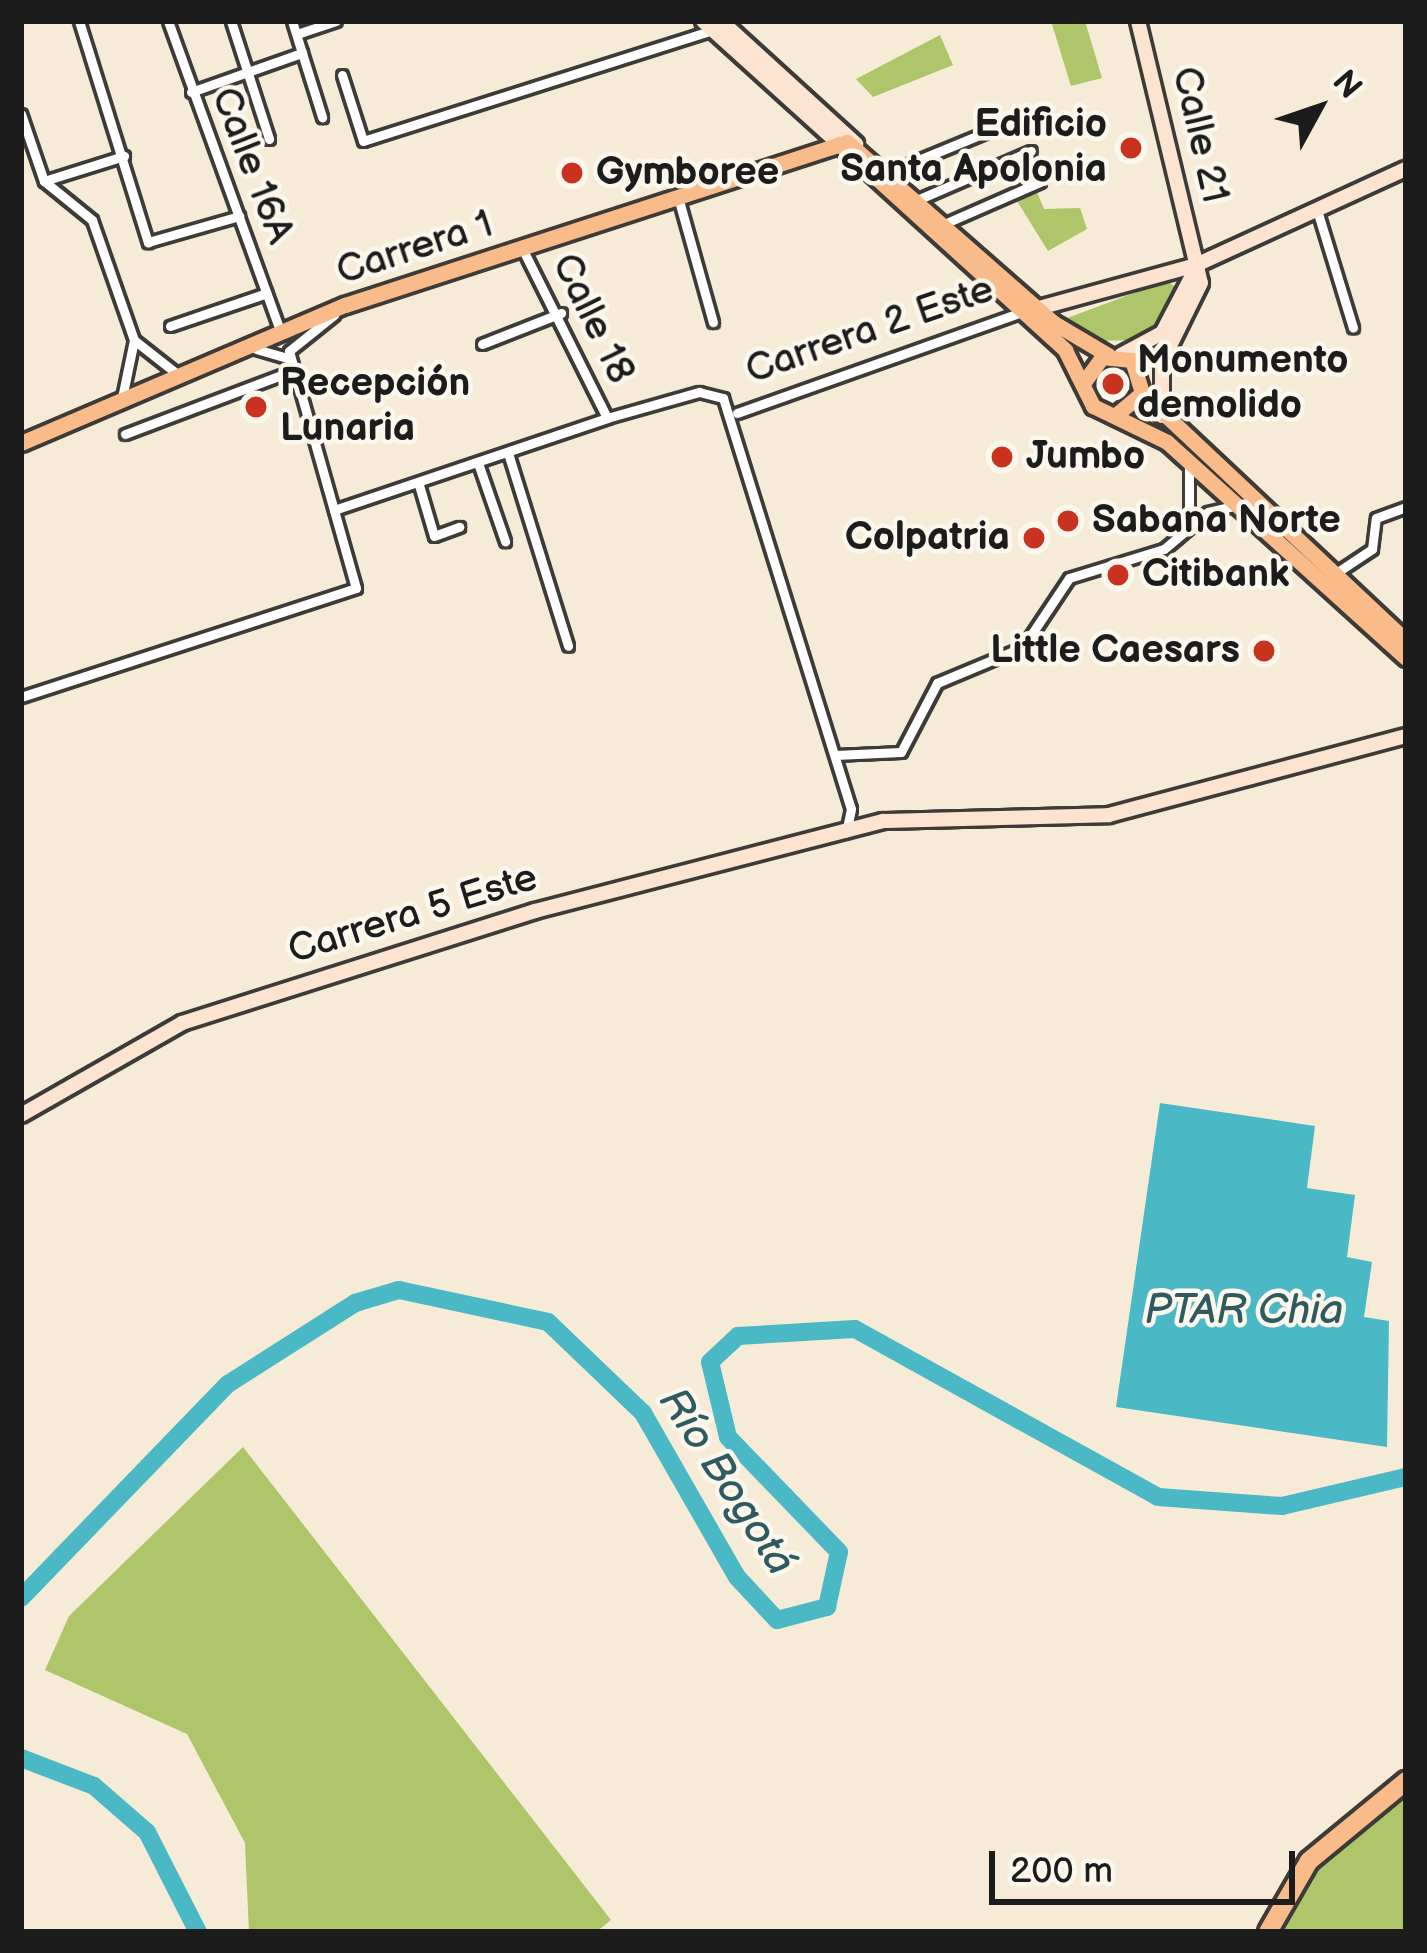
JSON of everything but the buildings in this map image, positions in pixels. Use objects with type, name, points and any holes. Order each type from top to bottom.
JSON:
[{"type":"highway","points":[[1268,1932],[1309,1861],[1406,1781]]},
{"type":"main road","points":[[848,144],[944,224],[1031,310],[1084,382],[1093,406],[1118,414],[1184,456],[1406,658]]},
{"type":"main road","points":[[848,144],[1031,310],[1139,369],[1142,393],[1162,416],[1406,641]]},
{"type":"main road","name":"Carrera 1","points":[[21,443],[176,373],[345,305],[848,144]]},
{"type":"main road","points":[[1084,382],[1114,355]]},
{"type":"main road","points":[[1118,414],[1142,393]]},
{"type":"street","points":[[79,21],[151,244],[239,217]]},
{"type":"street","name":"Calle 16A","points":[[168,21],[280,331]]},
{"type":"street","points":[[231,21],[269,140]]},
{"type":"street","points":[[292,21],[322,117]]},
{"type":"street","points":[[297,34],[336,21]]},
{"type":"street","name":"Calle 21","points":[[1138,21],[1196,265],[1199,303],[1160,369],[1162,416]]},
{"type":"street","points":[[341,75],[363,141],[716,23],[848,144]]},
{"type":"street","points":[[191,92],[302,53]]},
{"type":"street","points":[[21,114],[44,181],[87,209],[134,340],[122,398]]},
{"type":"street","points":[[887,173],[1023,117]]},
{"type":"street","points":[[917,200],[1031,151]]},
{"type":"street","points":[[44,181],[124,156]]},
{"type":"street","name":"Carrera 2 Este","points":[[334,510],[607,418],[700,392],[736,413],[1031,310],[1196,265],[1406,169]]},
{"type":"street","points":[[944,224],[1040,182]]},
{"type":"street","points":[[678,197],[713,322]]},
{"type":"street","points":[[1317,210],[1353,328]]},
{"type":"street","name":"Calle 18","points":[[523,248],[561,313],[607,418]]},
{"type":"street","name":"Calle 21","points":[[1114,355],[1162,333],[1196,265]]},
{"type":"street","points":[[1157,276],[1177,285],[1179,307]]},
{"type":"street","points":[[170,326],[267,293]]},
{"type":"street","points":[[21,698],[356,588],[292,366],[296,336],[345,305]]},
{"type":"street","points":[[482,344],[561,313]]},
{"type":"street","points":[[134,340],[176,373]]},
{"type":"street","points":[[233,349],[274,346],[292,366]]},
{"type":"street","points":[[125,434],[292,366]]},
{"type":"street","points":[[736,413],[850,809],[846,832]]},
{"type":"street","points":[[508,453],[568,646]]},
{"type":"street","points":[[1184,456],[1196,489],[1186,530]]},
{"type":"street","points":[[478,463],[505,541]]},
{"type":"street","points":[[418,485],[434,536],[459,527]]},
{"type":"street","points":[[835,755],[901,752],[937,683],[1023,646],[1070,578],[1164,549],[1186,530],[1239,506]]},
{"type":"street","points":[[1333,575],[1377,543],[1376,518],[1406,507]]},
{"type":"street","name":"Carrera 5 Este","points":[[21,1114],[182,1023],[535,911],[871,823],[1109,815],[1406,736]]},
{"type":"street","points":[[850,809],[871,823]]},
{"type":"green space","points":[[1051,21],[1085,21],[1102,78],[1071,86]]},
{"type":"green space","points":[[940,35],[953,65],[873,97],[856,79]]},
{"type":"green space","points":[[1036,190],[1044,209],[1080,208],[1087,229],[1048,251],[1015,198]]},
{"type":"green space","points":[[1166,281],[1176,287],[1164,323],[1139,340],[1093,341],[1062,320]]},
{"type":"green space","points":[[243,1447],[611,1920],[596,1932],[249,1932],[245,1843],[187,1734],[45,1670],[69,1616]]},
{"type":"green space","points":[[1406,1792],[1406,1932],[1280,1932],[1313,1873]]},
{"type":"water","name":"PTAR Chia","points":[[1160,1103],[1315,1126],[1307,1188],[1355,1195],[1347,1257],[1372,1262],[1364,1317],[1389,1321],[1387,1447],[1116,1407]]},
{"type":"waterway","name":"Río Bogotá","points":[[21,1598],[228,1384],[355,1303],[399,1290],[548,1322],[643,1413],[737,1577],[777,1620],[827,1607],[839,1552],[728,1437],[710,1362],[738,1336],[855,1329],[1158,1497],[1282,1506],[1406,1477]]},
{"type":"waterway","name":"Río Bogotá","points":[[21,1758],[94,1786],[147,1832],[198,1932]]},
{"type":"place","name":"Edificio Santa Apolonia","points":[[1131,148]]},
{"type":"place","name":"Gymboree","points":[[572,173]]},
{"type":"place","name":"Monumento demolido","points":[[1113,384]]},
{"type":"place","name":"Recepción Lunaria","points":[[256,407]]},
{"type":"place","name":"Jumbo","points":[[1002,457]]},
{"type":"place","name":"Sabana Norte","points":[[1068,521]]},
{"type":"place","name":"Colpatria","points":[[1034,538]]},
{"type":"place","name":"Citibank","points":[[1118,575]]},
{"type":"place","name":"Little Caesars","points":[[1264,651]]}]
